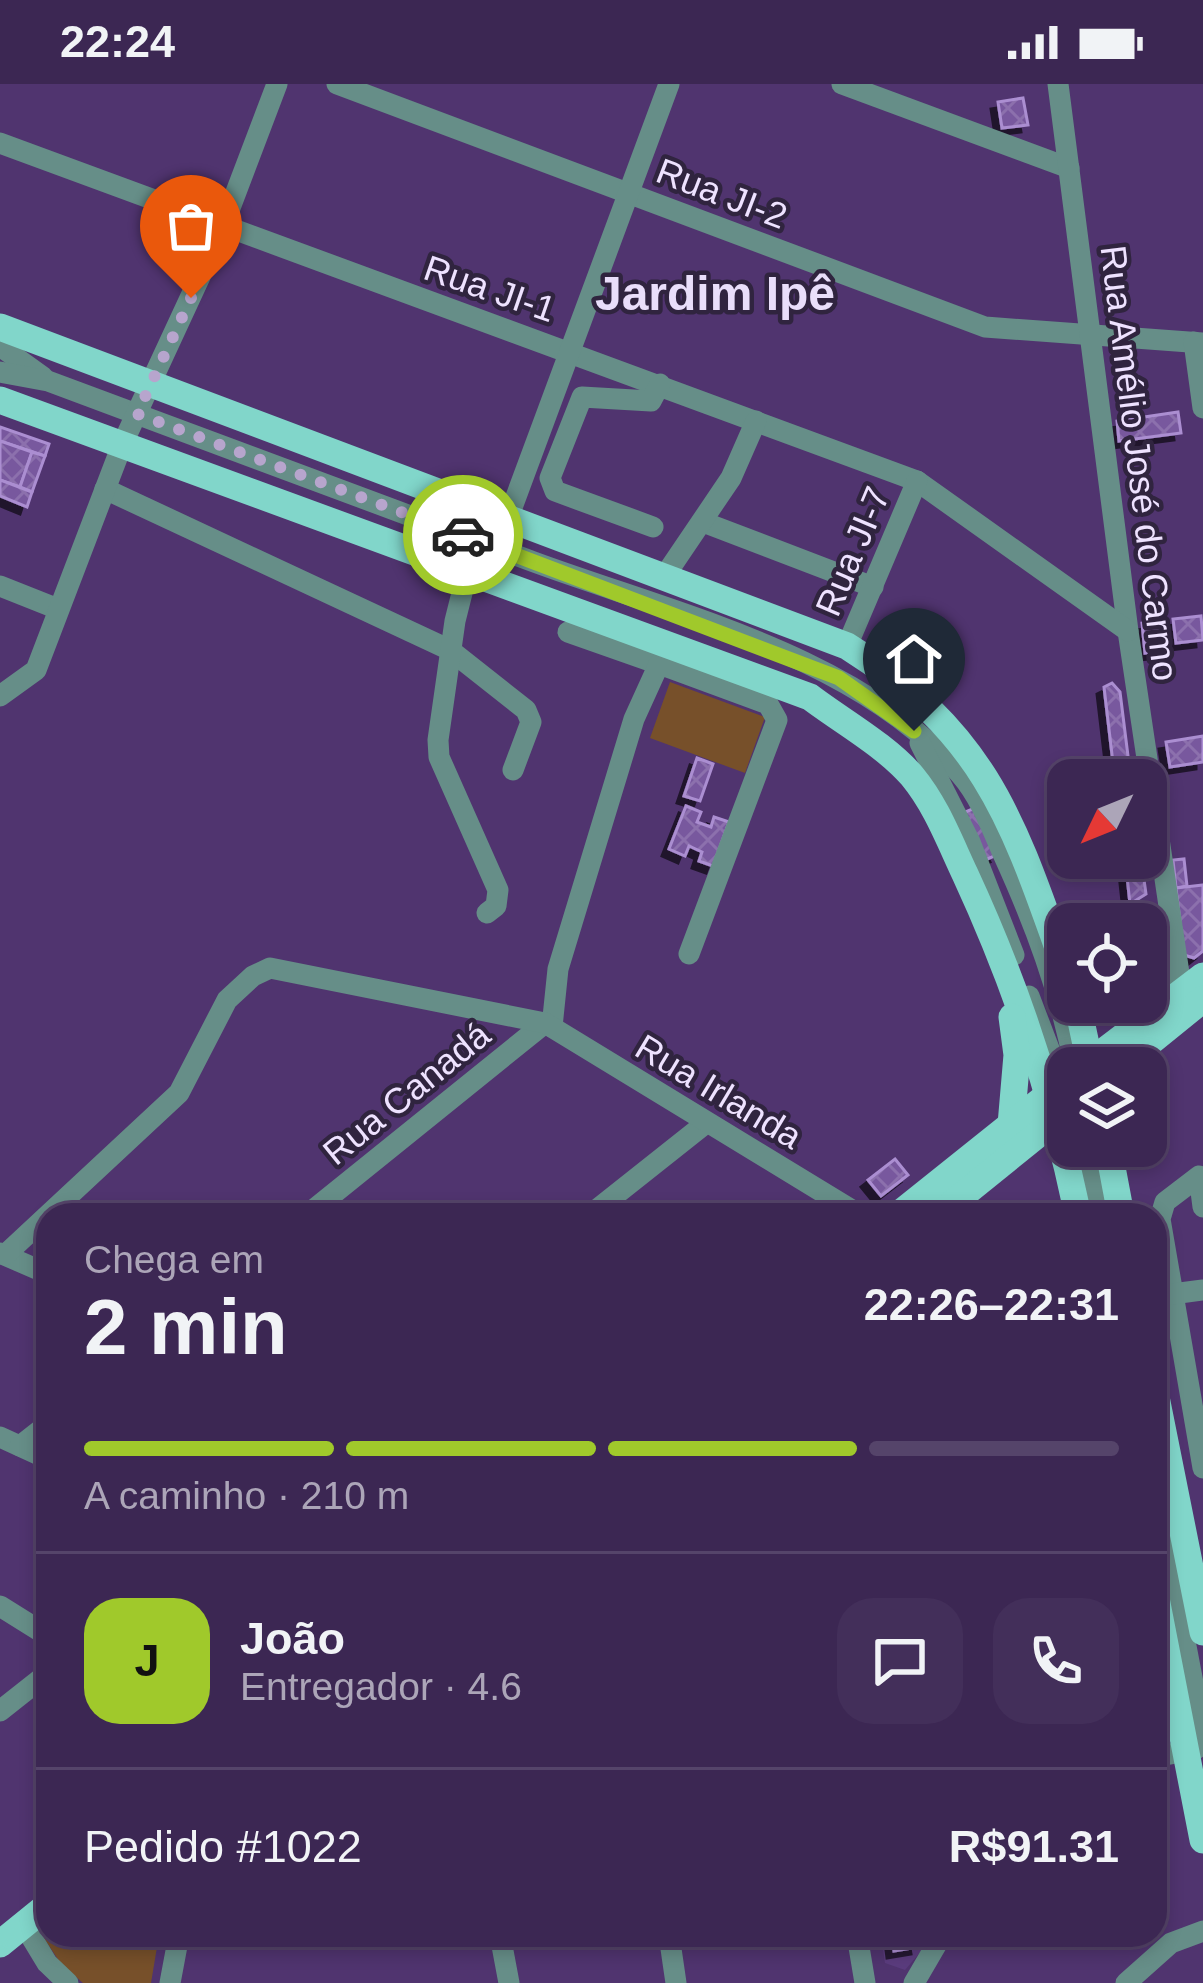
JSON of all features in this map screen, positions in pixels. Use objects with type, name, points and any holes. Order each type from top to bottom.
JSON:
[{"type":"main road","points":[[0,328],[847,646],[905,682],[964,743],[1017,834],[1047,918]]},
{"type":"main road","points":[[0,400],[468,569],[663,654],[809,698],[910,773],[933,805],[1006,965],[1060,1047]]},
{"type":"main road","points":[[1006,965],[1017,1055],[1012,1125]]},
{"type":"main road","points":[[1111,1047],[1125,1031],[1196,990]]},
{"type":"main road","points":[[1125,1047],[1196,990]]},
{"type":"main road","points":[[1110,1023],[1125,1031]]},
{"type":"main road","points":[[913,1203],[1047,1103]]},
{"type":"main road","points":[[951,1203],[1047,1114]]},
{"type":"main road","points":[[1078,1203],[1079,1167]]},
{"type":"main road","points":[[1100,1167],[1116,1203]]},
{"type":"main road","points":[[1167,1450],[1202,1616]]},
{"type":"main road","points":[[1167,1640],[1191,1735],[1203,1840]]},
{"type":"main road","points":[[0,1944],[36,1915]]},
{"type":"street","points":[[7,693],[36,670],[122,445],[222,229],[277,84]]},
{"type":"street","name":"Rua JI-2","points":[[337,84],[985,327],[1198,343]]},
{"type":"street","points":[[507,520],[669,84]]},
{"type":"street","points":[[842,84],[1069,168]]},
{"type":"street","name":"Rua Amélio José do Carmo","points":[[1058,84],[1128,632],[1196,990]]},
{"type":"street","name":"Rua JI-1","points":[[0,142],[222,229],[571,351],[917,482],[1128,632]]},
{"type":"street","points":[[1198,343],[1203,408]]},
{"type":"street","points":[[0,346],[48,381]]},
{"type":"street","points":[[0,372],[48,381],[791,658],[856,688],[914,731],[1066,1047]]},
{"type":"street","points":[[653,527],[555,490],[550,478],[582,397],[652,401],[660,385]]},
{"type":"street","points":[[664,577],[680,546],[703,522],[756,421]]},
{"type":"street","name":"Rua JI-7","points":[[847,646],[917,482]]},
{"type":"street","points":[[105,489],[451,650],[526,710],[531,722],[513,770]]},
{"type":"street","points":[[703,522],[873,587]]},
{"type":"street","points":[[468,569],[451,650],[440,757],[498,890],[496,906],[487,913]]},
{"type":"street","points":[[0,586],[58,608]]},
{"type":"street","points":[[568,632],[663,654],[768,704],[777,720],[689,954]]},
{"type":"street","points":[[549,1025],[558,969],[634,719],[663,654]]},
{"type":"street","name":"Rua Irlanda","points":[[58,1203],[178,1093],[227,1000],[253,976],[270,968],[549,1025],[840,1203]]},
{"type":"street","name":"Rua Canadá","points":[[322,1203],[549,1025]]},
{"type":"street","points":[[605,1203],[706,1123]]},
{"type":"street","points":[[1095,1167],[1100,1203]]},
{"type":"street","points":[[1201,1175],[1203,1208]]},
{"type":"street","points":[[1167,1204],[1201,1175]]},
{"type":"street","name":"Rua Irlanda","points":[[3,1254],[36,1224]]},
{"type":"street","points":[[3,1254],[36,1269]]},
{"type":"street","points":[[1167,1259],[1203,1468]]},
{"type":"street","points":[[1172,1294],[1203,1290]]},
{"type":"street","points":[[1167,1425],[1194,1421]]},
{"type":"street","points":[[1167,1568],[1191,1735]]},
{"type":"street","points":[[0,1606],[36,1628]]},
{"type":"street","points":[[0,1711],[36,1682]]},
{"type":"street","points":[[25,1925],[36,1944]]},
{"type":"street","points":[[1126,1983],[1172,1943],[1203,1931]]},
{"type":"street","points":[[37,1947],[47,1964],[68,1983]]},
{"type":"street","points":[[170,1983],[176,1947]]},
{"type":"street","points":[[502,1947],[509,1983]]},
{"type":"street","points":[[671,1947],[676,1983]]},
{"type":"street","points":[[859,1947],[865,1983]]},
{"type":"street","points":[[914,1983],[935,1947]]},
{"type":"shaded area","points":[[670,682],[765,717],[745,773],[650,738]]},
{"type":"shaded area","points":[[50,1947],[157,1947],[151,1983],[83,1983]]},
{"type":"shaded area","points":[[883,1947],[925,1947],[905,1970],[885,1963]]},
{"type":"building","points":[[1023,98],[1028,125],[1002,128],[998,102]]},
{"type":"building","points":[[1178,412],[1181,433],[1119,441],[1117,421]]},
{"type":"building","points":[[0,427],[49,444],[45,456],[0,441]]},
{"type":"building","points":[[0,441],[32,452],[20,487],[0,480]]},
{"type":"building","points":[[32,452],[45,456],[32,492],[20,487]]},
{"type":"building","points":[[0,480],[32,492],[27,507],[0,496]]},
{"type":"building","points":[[1201,616],[1203,640],[1176,643],[1173,619]]},
{"type":"building","points":[[1164,621],[1167,651],[1145,653],[1142,623]]},
{"type":"building","points":[[1112,683],[1120,692],[1128,759],[1113,759],[1104,687]]},
{"type":"building","points":[[1203,736],[1203,762],[1170,767],[1166,742]]},
{"type":"building","points":[[697,758],[713,764],[700,801],[684,796]]},
{"type":"building","points":[[686,806],[701,812],[697,822],[711,827],[714,817],[729,822],[713,866],[699,861],[702,852],[689,846],[685,856],[669,849]]},
{"type":"building","points":[[975,808],[997,855],[980,862],[958,815]]},
{"type":"building","points":[[1184,859],[1187,886],[1176,888],[1173,860]]},
{"type":"building","points":[[1127,879],[1144,879],[1146,894],[1130,903]]},
{"type":"building","points":[[1203,885],[1203,951],[1194,958],[1184,955],[1176,888]]},
{"type":"building","points":[[895,1159],[908,1175],[881,1196],[868,1180]]},
{"type":"way so far","points":[[191,298],[137,414],[463,535]]},
{"type":"district","name":"Jardim Ipê","points":[[715,293]]},
{"type":"route","points":[[463,535],[839,678],[874,698],[914,731]]}]
